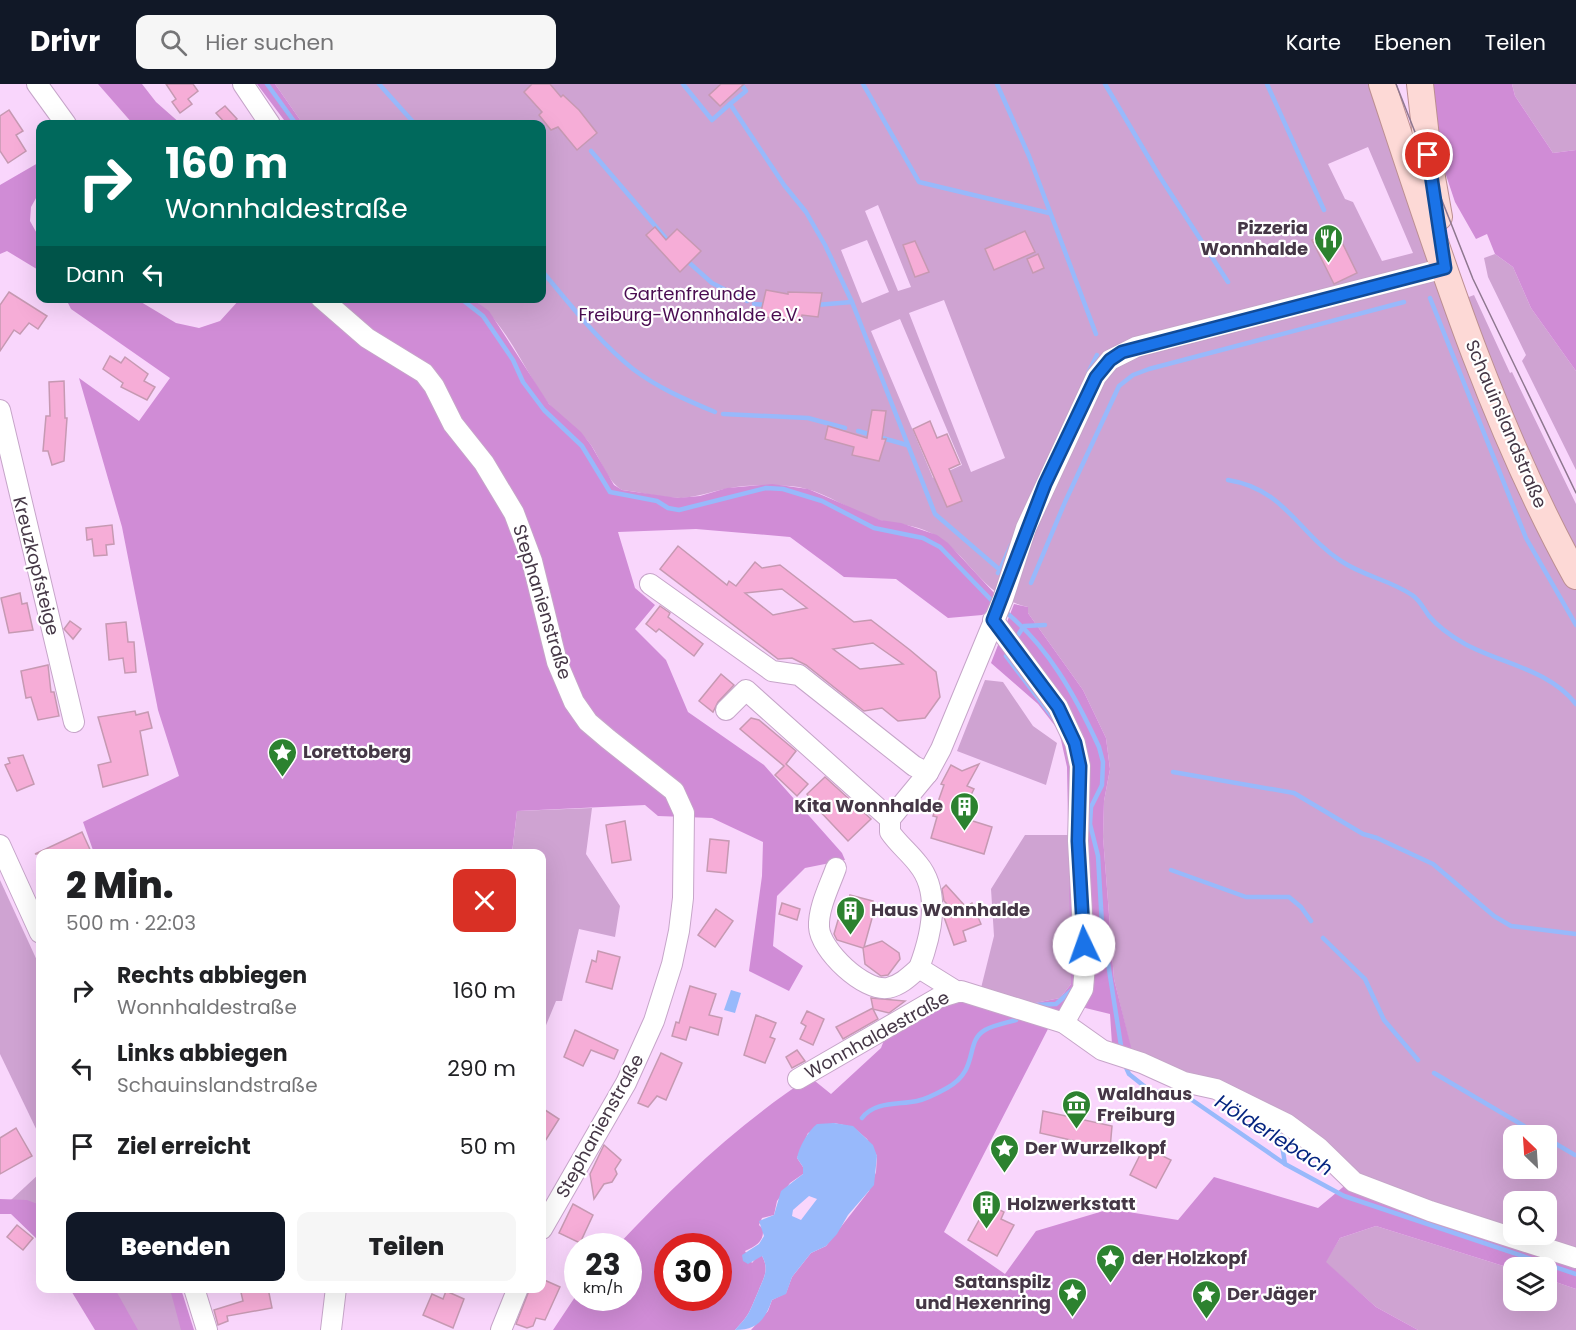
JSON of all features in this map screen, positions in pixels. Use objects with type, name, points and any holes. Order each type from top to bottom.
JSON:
[{"type":"main road","points":[[1383,89],[1393,104],[1404,109],[1421,92]]},
{"type":"main road","name":"Schauinslandstraße","points":[[1383,89],[1495,404],[1551,530],[1576,576]]},
{"type":"main road","name":"Schauinslandstraße","points":[[1421,92],[1445,268]]},
{"type":"street","points":[[37,84],[63,120]]},
{"type":"street","points":[[243,84],[267,120]]},
{"type":"street","points":[[836,868],[819,926],[823,941],[841,964],[875,987],[886,988],[898,984],[920,968],[930,927],[931,891],[919,864],[890,832],[890,819],[928,773],[941,749],[1003,599],[1014,560],[1045,484],[1096,377],[1110,360],[1137,347],[1445,268]]},
{"type":"street","name":"Stephanienstraße","points":[[327,303],[367,338],[424,374],[434,386],[453,424],[484,463],[514,513],[532,561],[557,662],[574,702],[588,722],[674,791],[684,813],[683,898],[679,932],[672,964],[654,1021],[626,1083],[546,1222]]},
{"type":"street","name":"Kreuzkopfsteige","points":[[0,410],[74,722]]},
{"type":"street","points":[[650,584],[772,671],[798,675],[914,766],[928,773]]},
{"type":"street","points":[[994,618],[1058,707],[1075,743],[1080,766],[1078,841],[1085,966],[1083,989],[1064,1023],[1088,1041],[1184,1082],[1216,1089],[1279,1119],[1318,1147],[1354,1182],[1430,1211],[1576,1258]]},
{"type":"street","points":[[726,710],[746,690],[890,819]]},
{"type":"street","points":[[0,845],[36,924]]},
{"type":"street","name":"Wonnhaldestraße","points":[[920,968],[950,985],[956,991],[1064,1023]]},
{"type":"street","name":"Wonnhaldestraße","points":[[798,1079],[886,1027],[956,991]]},
{"type":"street","points":[[196,1293],[207,1330]]},
{"type":"street","points":[[331,1330],[335,1293]]},
{"type":"street","points":[[501,1330],[516,1293]]},
{"type":"green space","name":"Gartenfreunde Freiburg-Wonnhalde e.V.","points":[[275,84],[1371,84],[1440,298],[1445,306],[1474,295],[1510,373],[1512,372],[1576,504],[1576,1266],[1557,1260],[1557,1257],[1548,1257],[1512,1245],[1557,1245],[1557,1191],[1503,1191],[1503,1242],[1386,1204],[1321,1139],[1223,1081],[1133,1058],[1114,979],[1103,837],[1104,801],[1110,769],[1106,738],[1083,690],[1028,613],[1028,607],[997,593],[939,538],[913,526],[868,516],[813,491],[790,486],[758,485],[741,486],[681,498],[622,490],[608,476],[591,445],[548,403],[496,321],[478,303],[546,303],[546,120],[300,120]],"holes":[[[1368,147],[1413,253],[1382,261],[1353,202],[1345,199],[1328,164]],[[878,205],[911,287],[898,291],[865,211]],[[867,240],[889,292],[862,303],[841,250]],[[944,300],[1005,458],[971,472],[909,313]],[[900,319],[962,465],[933,478],[871,331]]]},
{"type":"green space","points":[[1512,84],[1576,84],[1576,150],[1553,153],[1515,96]]},
{"type":"green space","points":[[1495,254],[1513,267],[1531,308],[1576,371],[1576,470],[1522,361],[1526,355],[1488,277],[1484,258]]},
{"type":"green space","points":[[985,680],[1003,682],[1033,726],[1057,743],[1046,785],[957,751]]},
{"type":"green space","points":[[592,808],[586,854],[620,906],[615,937],[579,929],[562,1001],[556,1001],[546,1025],[546,849],[513,849],[517,811]]},
{"type":"green space","points":[[1025,835],[1068,835],[1073,973],[1071,984],[1060,998],[1030,1004],[981,988],[994,936],[991,889]]},
{"type":"green space","points":[[0,880],[36,958],[36,1129],[0,1054]]},
{"type":"green space","points":[[36,1177],[36,1218],[11,1200]]},
{"type":"green space","points":[[1376,1226],[1503,1266],[1503,1311],[1557,1311],[1557,1282],[1576,1289],[1576,1330],[1418,1330],[1376,1307],[1325,1262],[1340,1238]]},
{"type":"green space","points":[[105,1293],[177,1293],[185,1330],[126,1330]]},
{"type":"shaded area","points":[[98,84],[142,84],[156,102],[176,120],[130,120]]},
{"type":"shaded area","points":[[257,84],[275,84],[300,120],[284,120]]},
{"type":"shaded area","points":[[1431,84],[1512,84],[1515,96],[1553,153],[1576,150],[1576,371],[1531,308],[1513,267],[1495,254],[1487,234],[1476,239],[1455,202],[1441,160]]},
{"type":"shaded area","points":[[36,164],[36,198],[31,207],[30,221],[36,232],[36,269],[7,251],[0,254],[0,185]]},
{"type":"shaded area","points":[[68,303],[143,303],[176,323],[199,328],[220,321],[236,303],[478,303],[489,311],[549,404],[581,432],[614,485],[622,490],[678,498],[700,496],[727,488],[772,484],[808,489],[880,520],[901,523],[937,535],[948,543],[996,595],[987,613],[948,618],[896,579],[844,577],[790,537],[696,529],[618,532],[635,588],[655,605],[635,629],[666,660],[688,712],[764,765],[842,853],[845,860],[805,868],[777,896],[773,946],[803,966],[789,991],[749,971],[762,876],[763,842],[712,818],[658,816],[645,805],[517,811],[512,849],[93,849],[83,822],[179,776],[158,710],[122,527],[79,378],[139,421],[170,378],[71,309]]},
{"type":"shaded area","points":[[1014,604],[1028,607],[1028,613],[1083,690],[1106,738],[1110,769],[1104,801],[1103,837],[1114,979],[1132,1051],[1112,1044],[1110,1014],[1069,1004],[1056,1012],[1030,1004],[1060,998],[1071,984],[1067,767],[1059,731],[1038,704],[991,663]]},
{"type":"shaded area","points":[[965,995],[1050,1025],[944,1232],[1005,1274],[1036,1231],[1110,1209],[1178,1220],[1214,1177],[1318,1208],[1355,1177],[1503,1237],[1503,1245],[1524,1245],[1554,1257],[1503,1257],[1503,1266],[1376,1226],[1340,1238],[1326,1262],[1376,1307],[1418,1330],[751,1330],[768,1311],[772,1300],[786,1293],[792,1277],[811,1253],[826,1246],[869,1191],[876,1172],[877,1156],[867,1139],[853,1127],[834,1123],[808,1133],[797,1158],[803,1167],[803,1174],[790,1183],[777,1201],[774,1215],[762,1218],[759,1225],[763,1229],[761,1240],[745,1251],[752,1263],[758,1256],[762,1256],[766,1270],[749,1312],[735,1330],[553,1330],[566,1311],[642,1311],[642,1233],[630,1233],[708,1156],[783,1095],[810,1077],[831,1094],[881,1048],[886,1035]]},
{"type":"shaded area","points":[[0,1199],[27,1200],[36,1203],[36,1238],[11,1214],[0,1214]]},
{"type":"shaded area","points":[[1557,1258],[1576,1266],[1576,1289],[1557,1282]]},
{"type":"shaded area","points":[[72,1293],[117,1293],[138,1330],[95,1330]]},
{"type":"shaded area","points":[[171,1293],[182,1293],[194,1330],[181,1330]]},
{"type":"water","points":[[731,990],[741,993],[735,1013],[724,1010]]},
{"type":"water","points":[[834,1123],[853,1126],[873,1145],[877,1156],[874,1185],[848,1215],[837,1234],[826,1246],[811,1253],[792,1277],[786,1294],[772,1300],[763,1318],[755,1326],[735,1330],[749,1312],[766,1270],[762,1256],[748,1264],[743,1261],[742,1255],[759,1244],[764,1236],[759,1221],[774,1215],[781,1191],[803,1174],[803,1167],[797,1158],[798,1154],[807,1135],[817,1124]],"holes":[[[809,1196],[817,1199],[801,1220],[792,1216],[793,1210]]]},
{"type":"building","points":[[166,84],[193,84],[198,91],[188,99],[192,104],[180,113],[172,102],[176,99]]},
{"type":"building","points":[[532,84],[550,84],[561,97],[563,95],[579,110],[597,133],[577,150],[558,127],[551,130],[546,120],[539,115],[542,112],[524,92]]},
{"type":"building","points":[[721,84],[744,84],[720,106],[709,95]]},
{"type":"building","points":[[225,106],[237,119],[222,120],[216,113]]},
{"type":"building","points":[[9,110],[23,131],[16,135],[26,151],[8,163],[0,151],[0,116]]},
{"type":"building","points":[[655,227],[666,240],[677,229],[701,251],[680,272],[646,235]]},
{"type":"building","points":[[1335,228],[1357,273],[1334,284],[1312,240]]},
{"type":"building","points":[[1025,231],[1035,252],[994,270],[985,249]]},
{"type":"building","points":[[915,241],[929,272],[915,277],[903,245]]},
{"type":"building","points":[[1038,254],[1044,268],[1033,273],[1027,259]]},
{"type":"building","points":[[766,290],[788,294],[788,292],[822,293],[818,317],[802,315],[800,323],[760,316]]},
{"type":"building","points":[[9,292],[47,316],[38,329],[29,323],[20,334],[14,330],[0,351],[0,305]]},
{"type":"building","points":[[110,356],[121,363],[125,357],[148,374],[144,381],[155,387],[147,400],[121,387],[123,383],[103,369]]},
{"type":"building","points":[[64,381],[65,418],[67,418],[64,461],[52,465],[48,451],[43,451],[46,416],[50,416],[49,382]]},
{"type":"building","points":[[872,410],[886,411],[882,439],[886,439],[879,461],[852,455],[854,447],[825,439],[828,426],[867,438]]},
{"type":"building","points":[[930,421],[937,438],[947,434],[960,464],[949,469],[962,501],[947,507],[913,429]]},
{"type":"building","points":[[112,525],[114,544],[106,545],[107,555],[94,556],[92,539],[87,540],[86,528]]},
{"type":"building","points":[[678,546],[727,585],[729,581],[736,586],[755,562],[762,568],[780,565],[854,622],[871,620],[910,650],[936,672],[940,697],[925,718],[898,721],[882,708],[864,711],[806,665],[792,658],[778,659],[660,569]],"holes":[[[782,589],[807,608],[773,615],[745,593]],[[873,643],[903,664],[860,669],[833,649]]]},
{"type":"building","points":[[20,593],[22,604],[27,603],[33,630],[9,633],[1,598]]},
{"type":"building","points":[[660,606],[670,613],[668,617],[703,644],[694,656],[659,629],[656,632],[646,624]]},
{"type":"building","points":[[70,621],[81,629],[73,639],[64,629]]},
{"type":"building","points":[[126,622],[128,642],[134,642],[136,672],[125,673],[123,658],[109,660],[106,624]]},
{"type":"building","points":[[48,665],[51,692],[54,692],[59,716],[38,720],[31,697],[26,698],[21,671]]},
{"type":"building","points":[[721,674],[734,685],[718,702],[713,712],[699,701]]},
{"type":"building","points":[[135,711],[136,715],[148,712],[152,728],[140,731],[148,775],[103,787],[98,765],[111,762],[98,717]]},
{"type":"building","points":[[751,718],[759,720],[796,751],[786,764],[808,784],[797,796],[775,775],[784,766],[740,729]]},
{"type":"building","points":[[23,755],[34,784],[17,791],[5,765],[10,763],[8,758]]},
{"type":"building","points":[[979,764],[967,786],[974,789],[960,817],[992,827],[984,854],[931,838],[937,817],[933,816],[944,785],[941,784],[951,765],[962,771]]},
{"type":"building","points":[[825,777],[871,819],[848,841],[814,805],[807,794]]},
{"type":"building","points":[[625,821],[631,860],[612,863],[606,825]]},
{"type":"building","points":[[82,832],[90,849],[46,849]]},
{"type":"building","points":[[710,839],[729,841],[726,873],[707,871]]},
{"type":"building","points":[[946,885],[966,907],[972,903],[981,924],[963,931],[966,941],[954,945],[944,917],[944,911],[951,908],[944,901],[942,889]]},
{"type":"building","name":"Haus Wonnhalde","points":[[850,895],[873,901],[872,904],[876,904],[864,947],[882,941],[899,953],[900,959],[888,975],[881,976],[865,964],[863,948],[837,940],[834,934],[838,920],[843,921]]},
{"type":"building","points":[[782,903],[800,909],[797,920],[779,914]]},
{"type":"building","points":[[716,909],[733,921],[715,947],[698,935]]},
{"type":"building","points":[[598,951],[620,957],[612,989],[586,982],[592,960],[596,962]]},
{"type":"building","points":[[690,986],[716,994],[709,1015],[722,1018],[718,1035],[690,1027],[686,1040],[672,1036],[676,1022],[679,1023]]},
{"type":"building","points":[[871,998],[905,1001],[889,1013],[873,1009],[878,1019],[843,1039],[836,1027],[873,1008]]},
{"type":"building","points":[[807,1011],[824,1019],[813,1045],[800,1039],[806,1026],[801,1023]]},
{"type":"building","points":[[756,1015],[776,1023],[770,1037],[775,1039],[765,1063],[744,1055]]},
{"type":"building","points":[[575,1030],[618,1050],[614,1059],[591,1050],[583,1066],[564,1057]]},
{"type":"building","points":[[797,1050],[805,1061],[792,1068],[786,1057]]},
{"type":"building","points":[[661,1053],[682,1063],[666,1100],[657,1096],[648,1107],[638,1103]]},
{"type":"building","points":[[546,1111],[559,1119],[546,1140]]},
{"type":"building","name":"Waldhaus Freiburg","points":[[1043,1111],[1112,1126],[1110,1149],[1040,1133]]},
{"type":"building","points":[[16,1128],[32,1156],[0,1174],[0,1138]]},
{"type":"building","points":[[604,1145],[621,1160],[615,1169],[617,1174],[612,1182],[604,1184],[594,1199],[590,1174]]},
{"type":"building","points":[[1144,1147],[1171,1160],[1156,1188],[1130,1175]]},
{"type":"building","points":[[573,1204],[593,1215],[585,1233],[564,1233],[564,1235],[559,1233]]},
{"type":"building","name":"Holzwerkstatt","points":[[988,1204],[1004,1212],[1001,1219],[1014,1225],[997,1256],[968,1240]]},
{"type":"building","points":[[17,1225],[33,1238],[23,1250],[7,1237]]},
{"type":"building","points":[[546,1281],[560,1287],[545,1320],[536,1318],[533,1326],[527,1328],[516,1324],[528,1293],[546,1293]]},
{"type":"building","points":[[241,1293],[269,1293],[272,1308],[227,1316],[228,1321],[218,1325],[214,1310],[243,1301]]},
{"type":"building","points":[[445,1293],[450,1293],[464,1299],[453,1328],[423,1315],[432,1294],[443,1299]]},
{"type":"waterway","name":"Hölderlebach","points":[[267,84],[293,120]]},
{"type":"waterway","points":[[379,84],[411,120]]},
{"type":"waterway","points":[[683,84],[712,120],[730,104],[784,185],[806,212],[825,245],[852,302],[935,514],[1000,570],[998,573]]},
{"type":"waterway","points":[[730,104],[746,91],[741,84]]},
{"type":"waterway","points":[[863,84],[919,182],[1049,213]]},
{"type":"waterway","points":[[997,84],[1029,156],[1096,334]]},
{"type":"waterway","points":[[1105,84],[1160,177],[1228,282]]},
{"type":"waterway","points":[[1267,84],[1324,210]]},
{"type":"waterway","points":[[591,151],[669,242]]},
{"type":"waterway","points":[[685,259],[712,283],[747,301]]},
{"type":"waterway","points":[[546,276],[597,335],[633,369],[662,388],[715,412]]},
{"type":"waterway","points":[[1430,298],[1526,538],[1576,625]]},
{"type":"waterway","points":[[816,305],[852,302]]},
{"type":"waterway","points":[[1031,583],[1065,502],[1119,386],[1133,375],[1404,302]]},
{"type":"waterway","name":"Hölderlebach","points":[[466,303],[483,316],[513,360],[523,382],[544,410],[582,446],[610,492],[657,501],[668,508],[679,510],[766,488],[783,489],[822,501],[874,528],[923,538],[940,547],[996,605]]},
{"type":"waterway","points":[[754,304],[769,305]]},
{"type":"waterway","points":[[1088,373],[1097,355]]},
{"type":"waterway","points":[[723,414],[808,418],[845,428]]},
{"type":"waterway","points":[[858,431],[907,445]]},
{"type":"waterway","points":[[1228,480],[1247,485],[1277,502],[1326,550],[1341,561],[1358,571],[1395,585],[1415,597],[1429,616],[1455,638],[1479,651],[1538,675],[1565,692],[1576,704]]},
{"type":"waterway","points":[[1000,570],[1011,545]]},
{"type":"waterway","name":"Hölderlebach","points":[[1003,610],[1033,639],[1059,672],[1099,747],[1103,762],[1102,785],[1091,807],[1090,824],[1098,856],[1102,925],[1122,1052]]},
{"type":"waterway","name":"Hölderlebach","points":[[1018,635],[1024,626],[1045,625]]},
{"type":"waterway","points":[[1006,656],[1054,719]]},
{"type":"waterway","points":[[1173,772],[1294,793],[1363,834],[1377,838],[1433,864],[1494,916],[1511,926],[1576,934]]},
{"type":"waterway","points":[[1171,870],[1246,897],[1289,897],[1301,907],[1311,921]]},
{"type":"waterway","points":[[1323,938],[1365,979],[1384,1020],[1418,1060]]},
{"type":"waterway","points":[[1036,1005],[1056,1004],[1072,990]]},
{"type":"waterway","points":[[862,1118],[880,1106],[921,1100],[947,1088],[964,1073],[979,1035],[996,1025],[1016,1020]]},
{"type":"waterway","name":"Hölderlebach","points":[[1124,1063],[1129,1074],[1149,1090],[1192,1100],[1285,1164],[1344,1196],[1576,1274]]},
{"type":"waterway","points":[[1434,1073],[1522,1125]]},
{"type":"waterway","points":[[1279,1126],[1285,1164]]},
{"type":"waterway","points":[[1557,1144],[1575,1155]]},
{"type":"tram line","points":[[1396,84],[1473,279],[1576,493]]},
{"type":"place","name":"Pizzeria Wonnhalde","points":[[1329,264]]},
{"type":"place","name":"Lorettoberg","points":[[282,778]]},
{"type":"place","name":"Kita Wonnhalde","points":[[964,832]]},
{"type":"place","name":"Haus Wonnhalde","points":[[850,936]]},
{"type":"place","name":"Waldhaus Freiburg","points":[[1076,1130]]},
{"type":"place","name":"Der Wurzelkopf","points":[[1004,1174]]},
{"type":"place","name":"Holzwerkstatt","points":[[986,1230]]},
{"type":"place","name":"der Holzkopf","points":[[1111,1284]]},
{"type":"place","name":"Satanspilz und Hexenring","points":[[1072,1318]]},
{"type":"place","name":"Der Jäger","points":[[1206,1320]]},
{"type":"route","points":[[1084,945],[1078,841],[1080,766],[1075,743],[1068,723],[1058,707],[993,620],[1003,599],[1026,528],[1045,484],[1096,377],[1110,360],[1122,352],[1445,268],[1445,252],[1428,155]]}]
